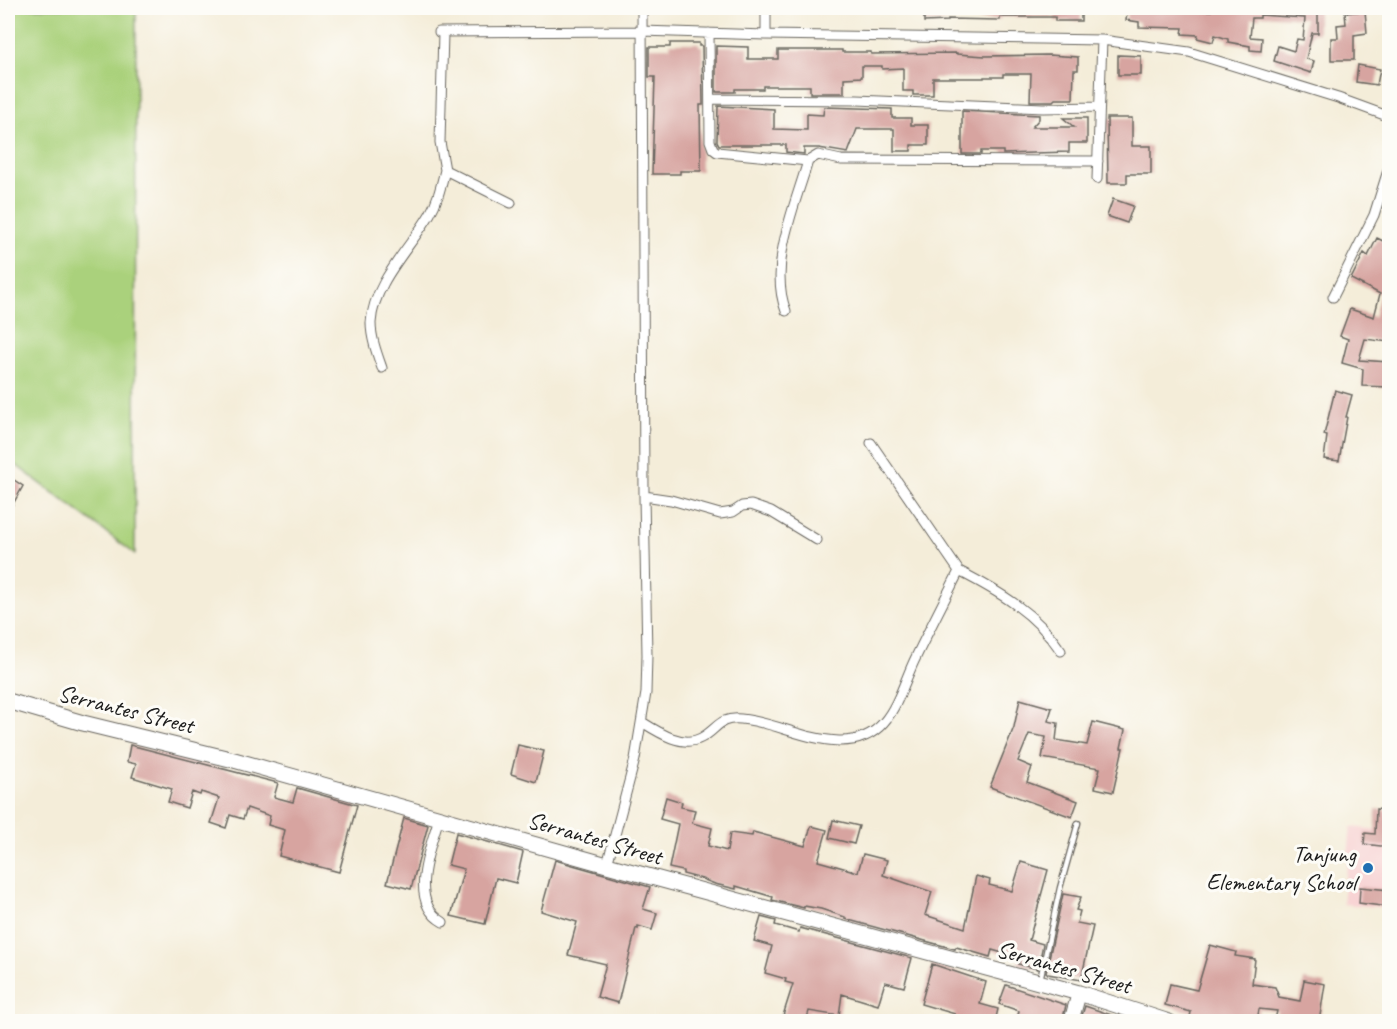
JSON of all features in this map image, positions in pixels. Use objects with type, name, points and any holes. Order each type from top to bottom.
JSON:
[{"type":"main road","name":"Serrantes Street","points":[[8,701],[83,723],[234,760],[607,865],[1079,993],[1170,1022]]},
{"type":"street","points":[[607,865],[635,759],[646,693],[642,8]]},
{"type":"street","points":[[766,8],[766,35]]},
{"type":"street","points":[[382,368],[372,332],[373,314],[397,260],[421,229],[435,204],[445,170],[440,142],[441,32],[642,31],[1102,40],[1189,52],[1328,95],[1389,117]]},
{"type":"street","points":[[709,33],[710,141],[717,152],[808,161],[818,155],[842,160],[1098,161]]},
{"type":"street","points":[[1097,179],[1102,40]]},
{"type":"street","points":[[710,99],[857,100],[1043,108],[1099,107]]},
{"type":"street","points":[[786,311],[780,293],[782,252],[808,161]]},
{"type":"street","points":[[1333,297],[1374,215],[1389,164]]},
{"type":"street","points":[[445,170],[511,203]]},
{"type":"street","points":[[872,443],[959,571],[991,587],[1027,613],[1052,637],[1061,651]]},
{"type":"street","points":[[644,496],[670,500],[720,514],[751,505],[771,512],[817,540]]},
{"type":"street","points":[[642,722],[666,736],[680,740],[701,738],[721,722],[732,719],[753,721],[819,739],[836,741],[859,739],[883,723],[897,704],[915,659],[959,571]]},
{"type":"street","points":[[439,818],[428,856],[424,891],[427,908],[443,922]]},
{"type":"street","points":[[1071,1022],[1079,993]]},
{"type":"lane","points":[[1039,983],[1060,888],[1078,823]]},
{"type":"shaded area","name":"Tanjung Elementary School","points":[[1351,827],[1389,831],[1389,908],[1343,904]]},
{"type":"green space","points":[[8,8],[136,8],[135,554],[8,459]]},
{"type":"building","points":[[924,8],[1081,8],[1081,21],[1055,21],[1055,17],[1000,17],[1000,20],[948,19],[948,21],[924,22]]},
{"type":"building","points":[[1128,8],[1189,8],[1189,10],[1211,11],[1212,8],[1318,8],[1318,33],[1312,33],[1306,59],[1314,61],[1311,73],[1274,61],[1278,46],[1294,51],[1297,39],[1303,40],[1305,18],[1260,15],[1260,18],[1252,18],[1250,37],[1262,38],[1261,51],[1250,50],[1250,46],[1228,42],[1228,39],[1215,35],[1213,42],[1197,38],[1198,35],[1182,34],[1183,28],[1139,27],[1139,22],[1126,20]]},
{"type":"building","points":[[1365,11],[1367,33],[1354,35],[1354,60],[1331,60],[1331,38],[1338,38],[1337,25],[1346,24],[1345,13]]},
{"type":"building","points":[[670,43],[699,43],[699,46],[702,46],[701,171],[652,174],[655,77],[649,77],[649,47],[670,47]]},
{"type":"building","points":[[716,46],[748,47],[748,59],[778,59],[778,50],[842,50],[842,52],[871,52],[871,54],[1049,55],[1078,57],[1078,70],[1074,70],[1073,99],[1053,101],[1030,101],[1031,74],[1003,74],[1003,77],[984,78],[933,78],[933,95],[913,95],[913,91],[903,91],[903,68],[882,69],[882,66],[862,66],[862,77],[844,78],[844,93],[810,93],[810,86],[763,86],[763,89],[716,92]]},
{"type":"building","points":[[1118,55],[1141,56],[1141,75],[1118,75]]},
{"type":"building","points":[[1358,65],[1380,69],[1377,85],[1356,82]]},
{"type":"building","points":[[718,106],[774,109],[774,129],[807,130],[807,114],[823,115],[824,107],[892,109],[892,118],[911,118],[911,125],[928,125],[928,145],[911,145],[911,151],[894,151],[894,129],[857,129],[848,153],[819,148],[804,148],[804,154],[786,152],[786,145],[719,145],[717,141]]},
{"type":"building","points":[[962,111],[1039,115],[1039,119],[1032,127],[1074,127],[1063,118],[1087,118],[1087,143],[1069,143],[1069,152],[1003,154],[1003,151],[981,151],[981,154],[962,154]]},
{"type":"building","points":[[1107,118],[1132,118],[1132,146],[1151,146],[1151,174],[1127,174],[1127,183],[1108,183]]},
{"type":"building","points":[[1113,199],[1133,206],[1127,223],[1107,216]]},
{"type":"building","points":[[1377,238],[1389,244],[1389,342],[1365,339],[1359,360],[1389,362],[1389,387],[1362,386],[1363,369],[1342,363],[1348,339],[1340,336],[1350,309],[1374,317],[1380,294],[1351,279],[1364,253],[1368,256]]},
{"type":"building","points":[[1335,390],[1352,395],[1339,461],[1324,459],[1327,436],[1324,435]]},
{"type":"building","points":[[8,476],[23,486],[8,513]]},
{"type":"building","points":[[1020,699],[1052,708],[1048,721],[1058,723],[1056,740],[1087,745],[1093,722],[1125,730],[1113,792],[1095,788],[1100,768],[1042,758],[1046,737],[1029,734],[1018,761],[1032,767],[1027,782],[1078,801],[1072,817],[990,787],[1014,727]]},
{"type":"building","points":[[130,745],[278,783],[274,797],[293,802],[297,788],[357,805],[339,872],[279,856],[285,830],[268,825],[270,816],[247,808],[243,819],[230,815],[226,828],[211,823],[219,798],[201,792],[200,795],[192,792],[187,808],[168,802],[172,789],[132,777],[136,764],[127,762]]},
{"type":"building","points":[[518,745],[544,751],[536,782],[511,774]]},
{"type":"building","points":[[666,797],[682,802],[681,807],[695,810],[692,823],[712,828],[708,846],[727,851],[730,833],[752,836],[753,832],[805,846],[811,826],[827,830],[818,861],[858,872],[863,854],[887,860],[883,875],[932,892],[925,915],[965,928],[976,876],[990,880],[989,885],[1012,891],[1021,862],[1048,870],[1029,940],[1043,944],[1038,969],[1018,964],[1020,958],[992,950],[990,957],[956,947],[955,949],[845,919],[845,917],[821,909],[804,906],[804,908],[772,900],[773,897],[736,886],[736,889],[715,884],[669,868],[678,824],[660,819]]},
{"type":"building","points":[[1376,809],[1389,812],[1389,847],[1364,844],[1365,833],[1375,834]]},
{"type":"building","points":[[404,818],[428,825],[411,889],[387,883]]},
{"type":"building","points":[[833,820],[859,826],[854,844],[829,838]]},
{"type":"building","points":[[456,833],[523,852],[516,883],[496,878],[485,924],[451,916],[464,869],[448,865]]},
{"type":"building","points":[[555,860],[650,887],[643,909],[657,913],[652,930],[638,926],[638,929],[636,928],[618,1003],[597,997],[606,964],[568,955],[577,922],[541,911]]},
{"type":"building","points":[[1360,887],[1389,890],[1389,907],[1359,903]]},
{"type":"building","points":[[1063,894],[1081,897],[1076,910],[1080,911],[1077,923],[1093,926],[1081,980],[1046,972]]},
{"type":"building","points":[[761,917],[776,921],[775,925],[799,932],[800,928],[912,958],[904,987],[885,982],[878,1005],[842,994],[839,1016],[809,1011],[806,1022],[781,1022],[793,984],[785,982],[786,979],[765,973],[772,946],[754,941]]},
{"type":"building","points":[[1210,945],[1236,952],[1235,956],[1255,959],[1252,984],[1275,987],[1279,997],[1300,1001],[1304,980],[1325,984],[1319,1022],[1282,1022],[1275,1020],[1277,1011],[1259,1009],[1257,1022],[1206,1022],[1190,1017],[1191,1012],[1165,1005],[1170,984],[1197,990]]},
{"type":"building","points":[[932,964],[986,982],[980,1004],[998,1009],[995,1022],[952,1022],[955,1014],[921,1004]]},
{"type":"building","points":[[1006,985],[1066,1005],[1062,1022],[1016,1022],[1019,1011],[999,1004]]},
{"type":"building","points":[[1085,1006],[1126,1020],[1126,1022],[1080,1022]]},
{"type":"place","name":"Tanjung Elementary School","points":[[1368,868]]}]
